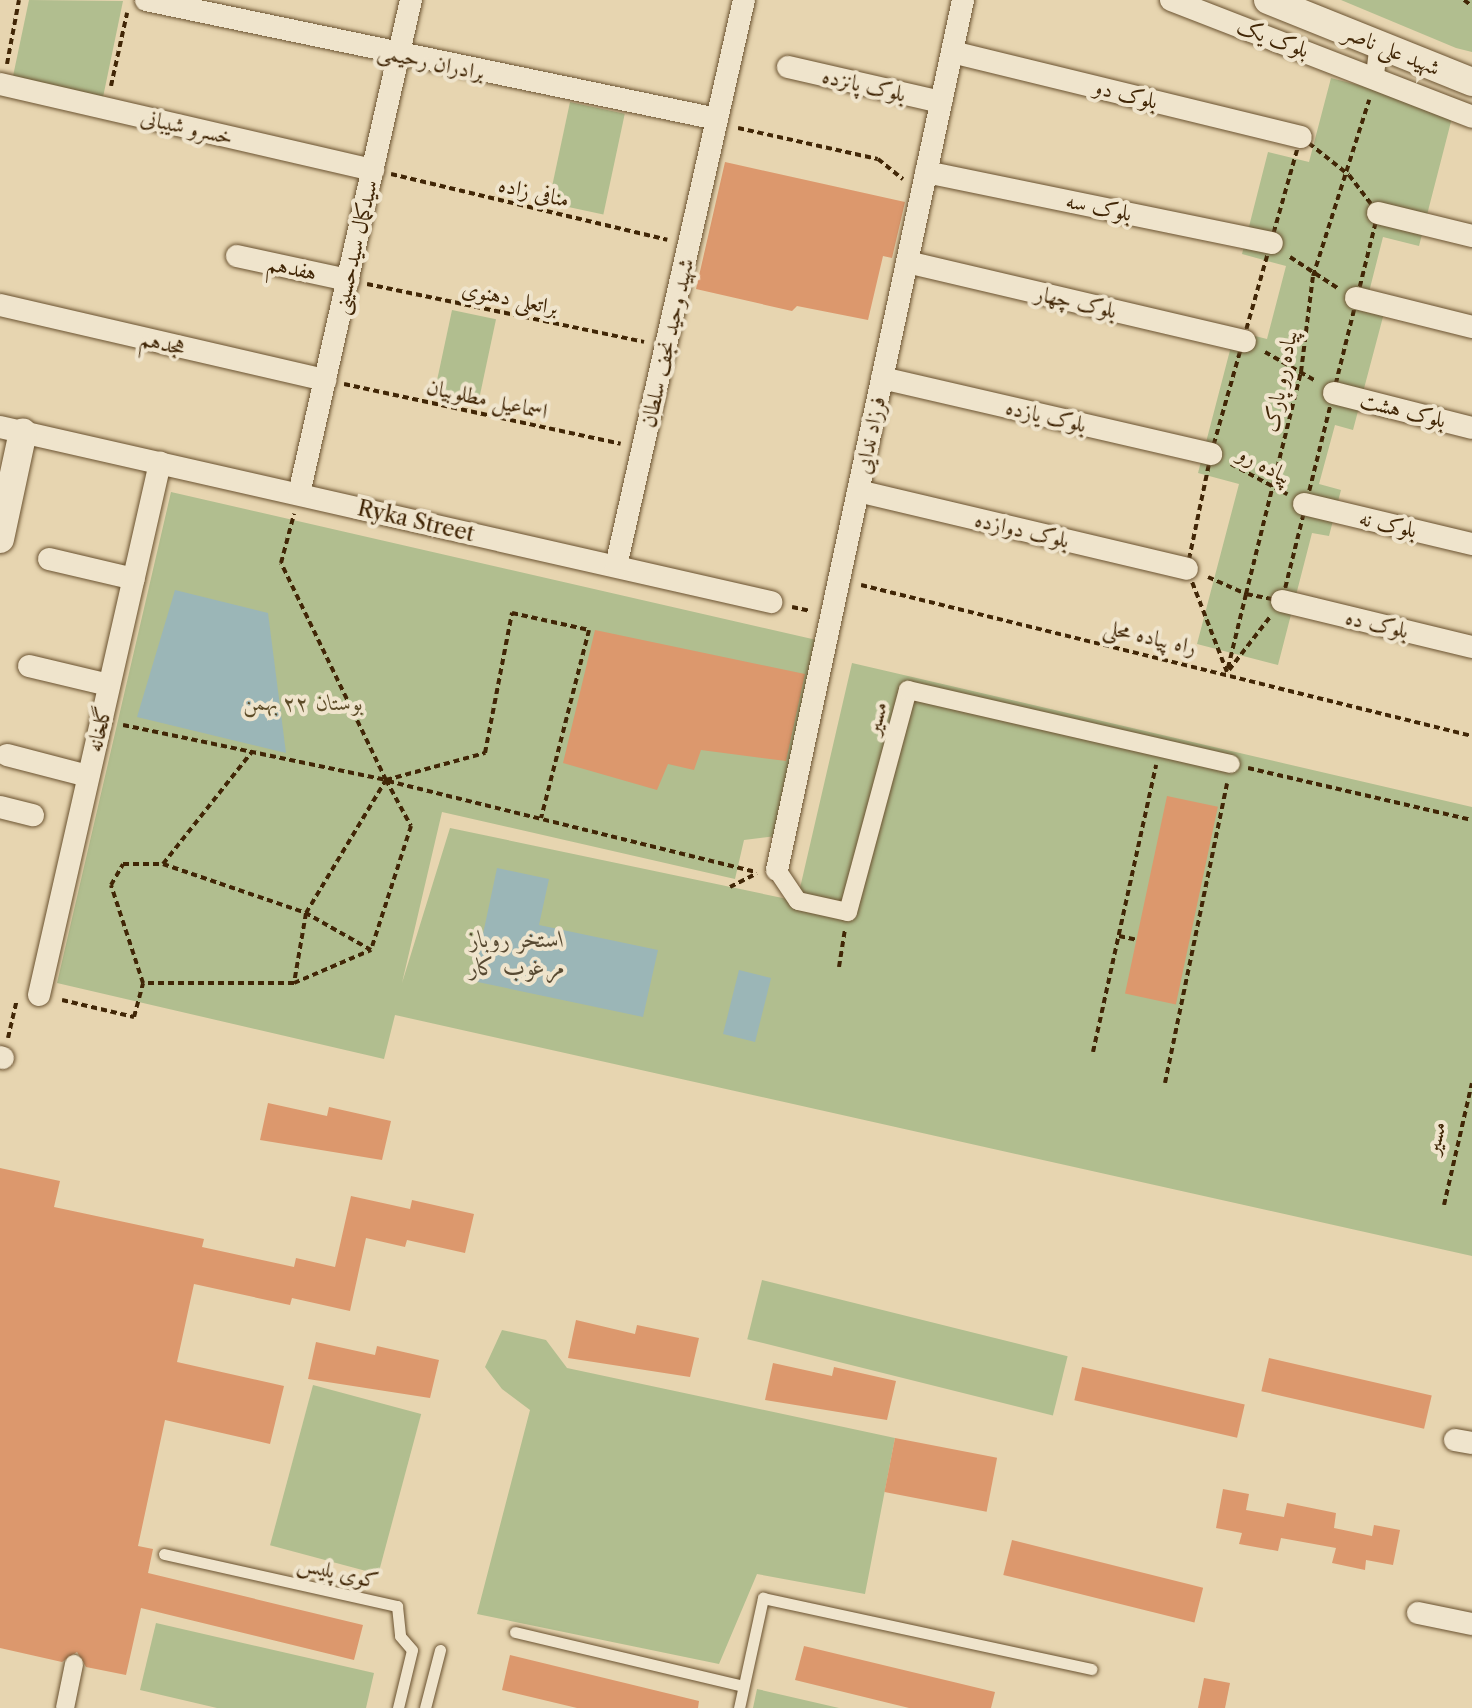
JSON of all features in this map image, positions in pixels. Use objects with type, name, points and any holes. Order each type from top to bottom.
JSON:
[{"type":"street","name":"برادران رحیمی","points":[[146,0],[717,121]]},
{"type":"street","name":"سیدکمال سیدحسینی","points":[[299,494],[411,0]]},
{"type":"street","name":"فرزاد ندایی","points":[[768,871],[831,616],[963,0]]},
{"type":"street","name":"بلوک یک","points":[[1171,0],[1375,75],[1472,117]]},
{"type":"street","name":"شهید علی ناصر","points":[[1268,0],[1472,82]]},
{"type":"street","name":"شهید وحید نجف سلطان","points":[[616,566],[717,121],[741,1]]},
{"type":"street","points":[[1375,75],[1379,44]]},
{"type":"street","name":"بلوک دو","points":[[952,52],[1301,137]]},
{"type":"street","name":"بلوک پانزده","points":[[788,67],[941,102]]},
{"type":"street","name":"خسرو شیبانی","points":[[2,85],[373,170]]},
{"type":"street","name":"بلوک سه","points":[[924,183],[1272,243]]},
{"type":"street","points":[[1378,213],[1472,236]]},
{"type":"street","name":"هفدهم","points":[[237,256],[348,280]]},
{"type":"street","name":"بلوک چهار","points":[[907,262],[1245,341]]},
{"type":"street","points":[[1356,298],[1472,327]]},
{"type":"street","name":"هجدهم","points":[[0,305],[325,380]]},
{"type":"street","name":"بلوک یازده","points":[[882,378],[1211,454]]},
{"type":"street","name":"بلوک هشت","points":[[1334,393],[1472,428]]},
{"type":"street","points":[[0,539],[12,429]]},
{"type":"street","name":"Ryka Street","points":[[12,429],[771,602]]},
{"type":"street","name":"گلخانه","points":[[39,995],[160,463]]},
{"type":"street","name":"بلوک دوازده","points":[[858,491],[1187,569]]},
{"type":"street","name":"بلوک نه","points":[[1304,504],[1472,544]]},
{"type":"street","points":[[49,559],[134,579]]},
{"type":"street","name":"بلوک ده","points":[[1282,601],[1472,647]]},
{"type":"street","points":[[29,666],[109,685]]},
{"type":"street","name":"مسیر","points":[[848,912],[908,690],[1231,764]]},
{"type":"street","points":[[7,755],[88,776]]},
{"type":"street","points":[[0,807],[33,815]]},
{"type":"street","points":[[768,871],[798,901],[848,912]]},
{"type":"street","points":[[1418,1613],[1472,1624]]},
{"type":"street","points":[[65,1708],[74,1664]]},
{"type":"lane","name":"کوی پلیس","points":[[164,1554],[397,1606],[400,1636],[412,1650],[398,1708]]},
{"type":"lane","points":[[739,1708],[763,1598],[1091,1669]]},
{"type":"lane","points":[[515,1632],[743,1686]]},
{"type":"lane","points":[[425,1708],[440,1650]]},
{"type":"path","points":[[2,85],[19,0]]},
{"type":"path","points":[[107,108],[130,0]]},
{"type":"path","points":[[1464,0],[1472,6]]},
{"type":"path","name":"پیاده رو پارک","points":[[1227,672],[1275,488],[1301,372],[1313,276],[1349,175],[1375,75]]},
{"type":"path","points":[[717,121],[878,159],[924,183]]},
{"type":"path","points":[[1301,137],[1349,175],[1378,213],[1282,601],[1227,672],[1187,569],[1211,454],[1301,137]]},
{"type":"path","name":"منافی زاده","points":[[373,170],[689,245]]},
{"type":"path","points":[[1272,243],[1313,276],[1356,298]]},
{"type":"path","name":"براتعلی دهنوی","points":[[348,280],[666,347]]},
{"type":"path","points":[[1245,341],[1334,393]]},
{"type":"path","name":"اسماعیل مطلوبیان","points":[[325,380],[642,448]]},
{"type":"path","name":"پیاده رو","points":[[1211,454],[1304,504]]},
{"type":"path","points":[[143,983],[294,983],[371,950],[411,826],[281,563],[299,494]]},
{"type":"path","points":[[1187,569],[1246,594],[1282,601]]},
{"type":"path","name":"راه پیاده محلی","points":[[831,616],[859,585],[1227,672],[1472,736]]},
{"type":"path","points":[[771,602],[831,616]]},
{"type":"path","points":[[294,983],[306,913],[386,780],[485,753],[512,613],[589,630],[541,818]]},
{"type":"path","points":[[101,721],[386,780],[768,871]]},
{"type":"path","points":[[1093,1052],[1160,747]]},
{"type":"path","points":[[163,864],[251,753]]},
{"type":"path","points":[[1165,1083],[1231,764],[1472,820]]},
{"type":"path","points":[[2,1058],[20,991],[134,1017],[143,983],[111,885],[123,864],[163,864],[306,913],[371,950]]},
{"type":"path","points":[[730,887],[768,871]]},
{"type":"path","points":[[839,967],[848,912]]},
{"type":"path","points":[[1119,936],[1138,940]]},
{"type":"path","name":"مسیر","points":[[1444,1205],[1472,1083]]},
{"type":"green space","points":[[29,0],[123,1],[102,102],[12,81]]},
{"type":"green space","points":[[1341,0],[1472,0],[1472,52],[1456,48]]},
{"type":"green space","points":[[1331,78],[1454,110],[1419,246],[1383,237],[1369,292],[1388,298],[1353,430],[1335,425],[1319,484],[1341,490],[1329,536],[1312,533],[1278,665],[1197,644],[1239,484],[1198,473],[1235,331],[1267,339],[1286,266],[1242,254],[1268,152],[1309,162]]},
{"type":"green space","points":[[570,102],[625,114],[603,214],[549,203]]},
{"type":"green space","points":[[452,310],[496,319],[477,407],[433,398]]},
{"type":"green space","name":"بوستان ۲۲ بهمن","points":[[171,492],[821,641],[776,836],[744,840],[735,879],[442,812],[402,983],[450,828],[797,901],[852,663],[1472,807],[1472,1256],[395,1015],[384,1059],[57,983]]},
{"type":"green space","points":[[762,1280],[1068,1356],[1053,1415],[747,1339]]},
{"type":"green space","points":[[502,1330],[546,1340],[567,1368],[895,1438],[865,1594],[757,1574],[719,1664],[477,1614],[530,1410],[502,1389],[485,1367]]},
{"type":"green space","points":[[313,1385],[421,1414],[378,1574],[270,1545]]},
{"type":"green space","points":[[156,1623],[374,1673],[366,1708],[217,1708],[140,1690]]},
{"type":"green space","points":[[757,1689],[839,1708],[753,1708]]},
{"type":"water","points":[[175,590],[268,613],[286,753],[137,717]]},
{"type":"water","name":"استخر روباز مرغوب کار","points":[[497,868],[549,879],[539,925],[658,950],[643,1017],[473,981]]},
{"type":"water","points":[[739,970],[771,978],[755,1042],[723,1034]]},
{"type":"building","points":[[725,162],[905,202],[892,258],[883,256],[868,320],[797,306],[792,311],[696,289]]},
{"type":"building","points":[[595,630],[805,674],[786,761],[701,750],[694,770],[668,764],[657,790],[563,763]]},
{"type":"building","points":[[1167,796],[1218,807],[1176,1004],[1125,994]]},
{"type":"building","points":[[268,1103],[327,1116],[329,1107],[391,1121],[382,1160],[260,1140]]},
{"type":"building","points":[[0,1168],[60,1181],[54,1207],[204,1239],[202,1247],[294,1267],[296,1258],[335,1267],[351,1196],[410,1209],[412,1200],[474,1214],[465,1253],[407,1240],[405,1247],[366,1238],[350,1311],[292,1298],[290,1305],[194,1284],[177,1362],[284,1386],[270,1444],[165,1420],[138,1546],[153,1549],[148,1573],[363,1625],[354,1660],[141,1608],[126,1675],[86,1667],[77,1652],[62,1662],[0,1648]]},
{"type":"building","points":[[576,1320],[635,1334],[637,1325],[699,1338],[690,1377],[568,1358]]},
{"type":"building","points":[[316,1342],[375,1355],[377,1346],[439,1360],[430,1398],[308,1379]]},
{"type":"building","points":[[1269,1358],[1432,1396],[1424,1429],[1261,1391]]},
{"type":"building","points":[[773,1363],[832,1376],[834,1367],[896,1381],[887,1420],[765,1400]]},
{"type":"building","points":[[1082,1367],[1245,1405],[1237,1438],[1074,1400]]},
{"type":"building","points":[[895,1438],[997,1458],[987,1512],[885,1492]]},
{"type":"building","points":[[1223,1489],[1249,1494],[1246,1510],[1284,1517],[1287,1503],[1336,1513],[1334,1528],[1372,1536],[1374,1525],[1400,1530],[1393,1565],[1366,1560],[1365,1570],[1332,1563],[1336,1548],[1281,1538],[1278,1551],[1239,1544],[1242,1533],[1216,1528]]},
{"type":"building","points":[[1012,1540],[1203,1588],[1194,1623],[1003,1575]]},
{"type":"building","points":[[804,1646],[995,1692],[991,1708],[909,1708],[795,1680]]},
{"type":"building","points":[[510,1655],[699,1701],[698,1708],[577,1708],[502,1690]]},
{"type":"building","points":[[1204,1678],[1230,1683],[1225,1708],[1198,1708]]}]
